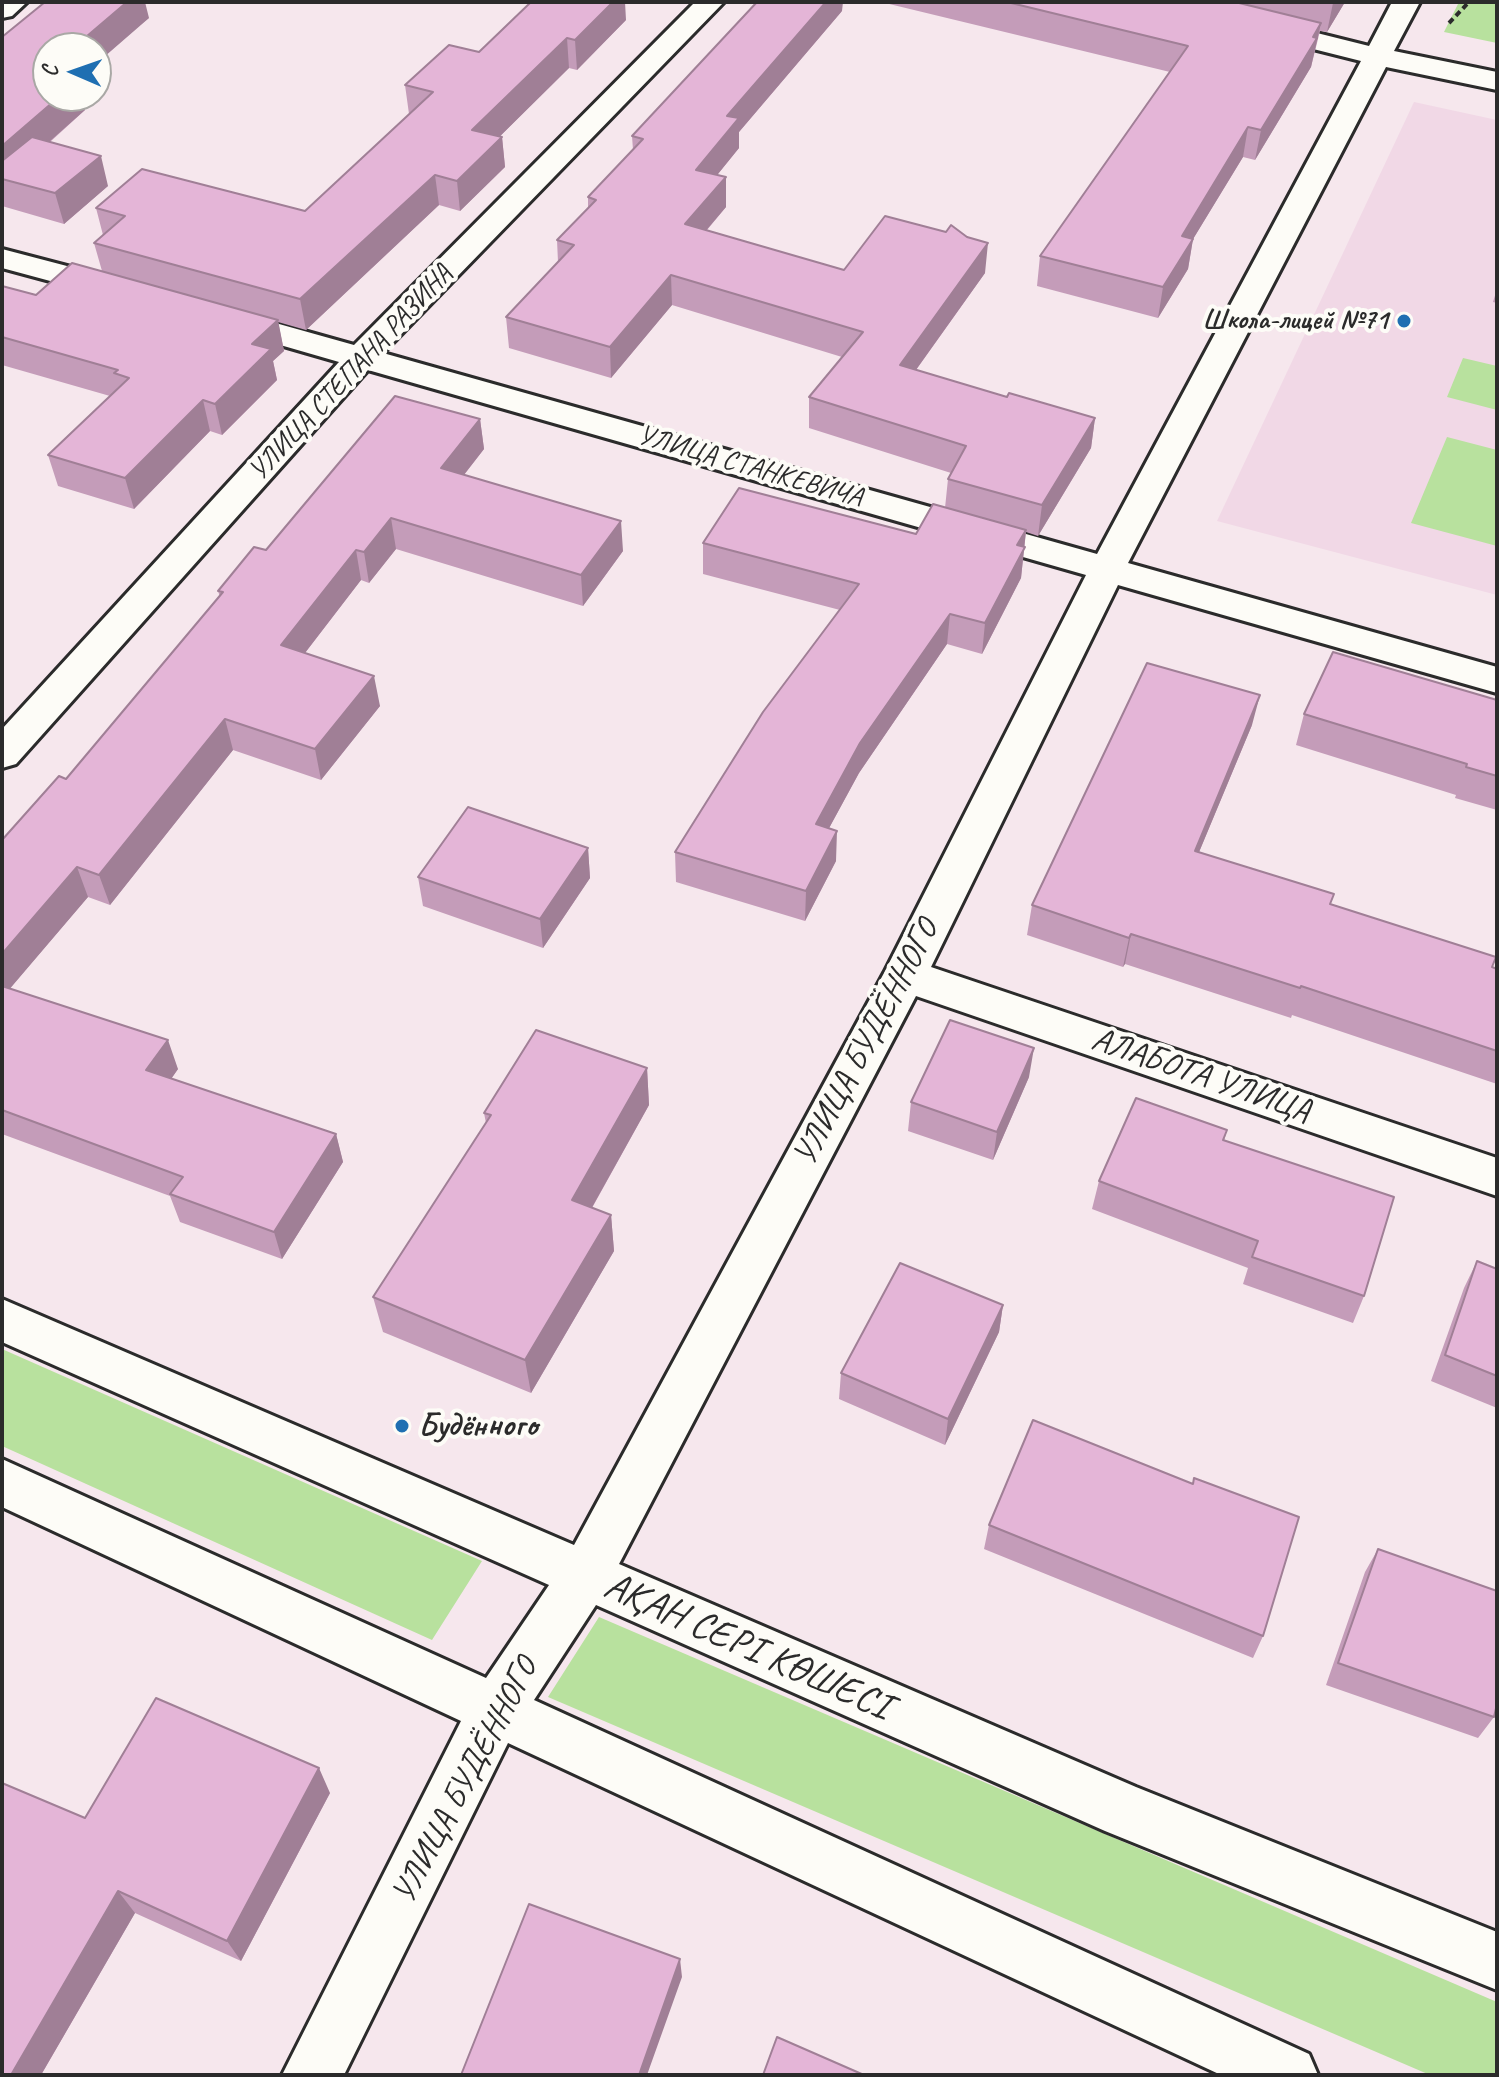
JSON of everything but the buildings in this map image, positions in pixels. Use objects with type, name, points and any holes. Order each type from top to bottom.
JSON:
[{"type":"street","points":[[2,10],[13,2]]},
{"type":"street","name":"УЛИЦА СТЕПАНА РАЗИНА","points":[[2,754],[361,357],[710,2]]},
{"type":"street","points":[[1160,2],[1376,56],[1497,81]]},
{"type":"street","name":"УЛИЦА БУДЁННОГО","points":[[312,2075],[496,1710],[585,1576],[905,975],[1107,569],[1406,2]]},
{"type":"street","points":[[2,258],[152,299]]},
{"type":"street","name":"УЛИЦА СТАНКЕВИЧА","points":[[197,311],[1497,680]]},
{"type":"street","name":"АЛАБОТА УЛИЦА","points":[[905,975],[1497,1177]]},
{"type":"street","name":"АҚАН СЕРІ КӨШЕСІ","points":[[2,1320],[1125,1811],[1497,1961]]},
{"type":"street","points":[[2,1482],[1288,2075]]},
{"type":"shaded area","name":"Школа-лицей №71","points":[[1414,102],[1497,120],[1497,595],[1217,521]]},
{"type":"green space","points":[[1459,2],[1497,2],[1497,43],[1444,32]]},
{"type":"green space","points":[[1463,358],[1497,366],[1497,410],[1447,397]]},
{"type":"green space","points":[[1447,437],[1497,450],[1497,546],[1411,523]]},
{"type":"green space","points":[[2,1349],[482,1561],[432,1640],[2,1446]]},
{"type":"green space","points":[[599,1617],[1497,2002],[1497,2075],[1430,2075],[548,1697]]},
{"type":"place","name":"Школа-лицей №71","points":[[1404,321]]},
{"type":"place","name":"Будённого","points":[[402,1426]]}]
